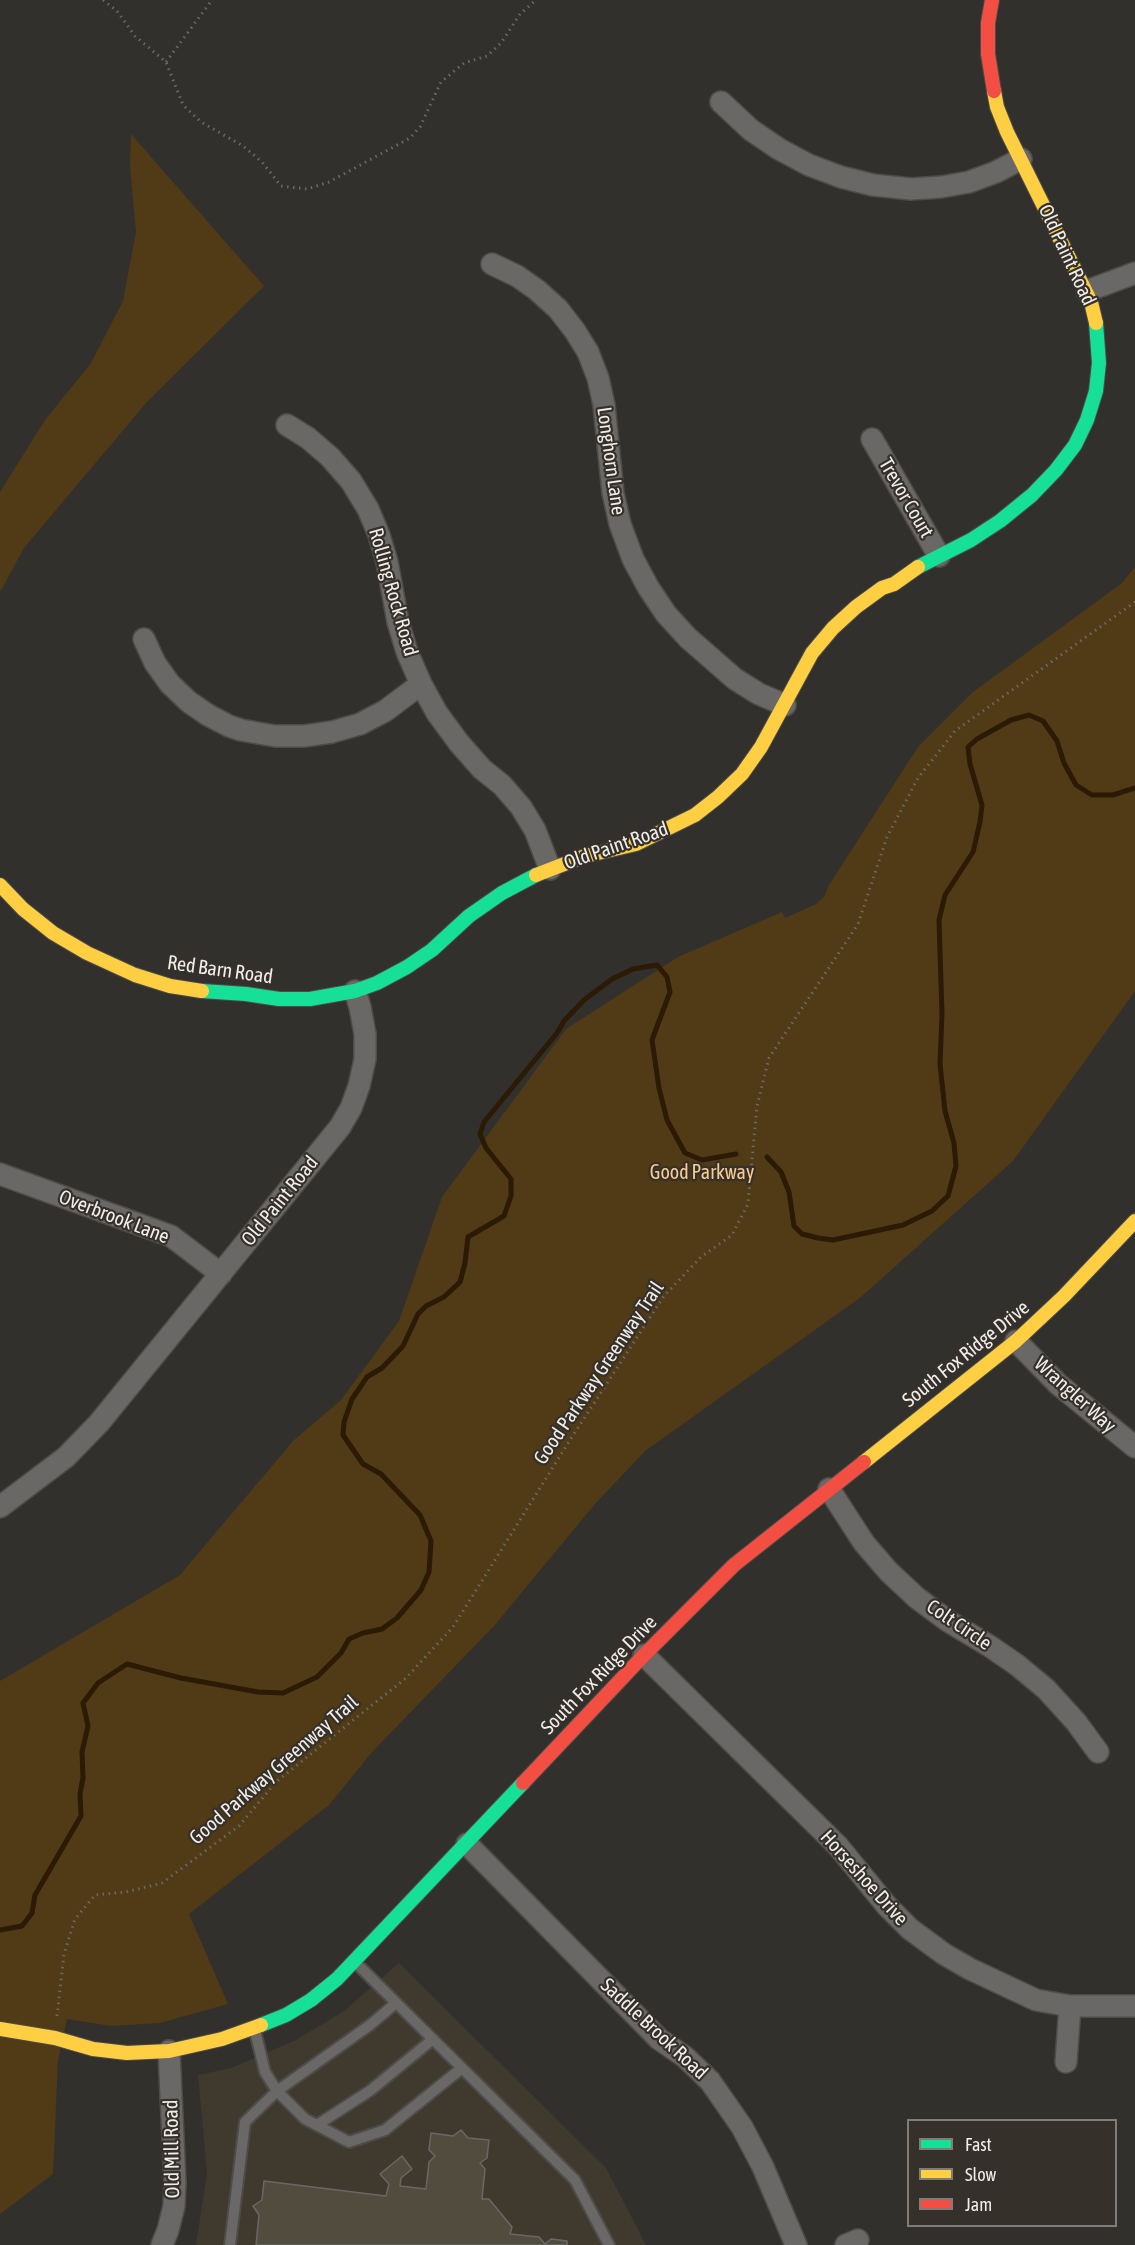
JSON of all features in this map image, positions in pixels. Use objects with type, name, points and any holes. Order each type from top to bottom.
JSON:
[{"type":"street","name":"Old Paint Road","points":[[0,1507],[66,1457],[99,1423],[340,1127],[351,1108],[365,1059],[365,1034],[360,1007],[354,991],[377,983],[407,968],[432,950],[469,916],[502,893],[550,869],[585,856],[636,844],[695,815],[742,774],[761,747],[812,653],[832,628],[882,588],[894,584],[917,567],[970,540],[1008,514],[1032,495],[1056,470],[1075,445],[1096,390],[1099,363],[1098,332],[1087,291],[1000,115],[991,81],[988,54],[988,22],[992,0]]},
{"type":"street","points":[[721,102],[751,130],[779,149],[820,169],[873,185],[911,189],[941,187],[987,175],[1021,159]]},
{"type":"street","name":"Longhorn Lane","points":[[492,264],[517,276],[544,296],[558,309],[588,352],[598,378],[604,405],[613,493],[620,524],[633,559],[648,587],[666,614],[688,638],[735,679],[759,694],[785,705]]},
{"type":"street","points":[[1087,291],[1135,273]]},
{"type":"street","name":"Rolling Rock Road","points":[[287,425],[308,438],[330,457],[351,481],[368,509],[387,562],[398,622],[407,652],[421,684],[437,713],[459,743],[521,807],[536,830],[550,869]]},
{"type":"street","name":"Trevor Court","points":[[872,439],[939,556]]},
{"type":"street","points":[[144,639],[155,663],[170,684],[189,702],[229,726],[264,734],[304,736],[332,732],[386,711],[421,684]]},
{"type":"street","name":"Red Barn Road","points":[[0,885],[23,909],[54,933],[135,975],[170,986],[212,993],[246,994],[279,999],[310,999],[354,991]]},
{"type":"street","name":"Overbrook Lane","points":[[0,1174],[171,1236],[221,1274]]},
{"type":"street","name":"South Fox Ridge Drive","points":[[0,2029],[55,2038],[93,2049],[127,2053],[169,2051],[222,2039],[255,2028],[286,2015],[311,2000],[337,1979],[644,1655],[734,1565],[1016,1341],[1064,1296],[1135,1221]]},
{"type":"street","name":"Wrangler Way","points":[[1016,1341],[1058,1384],[1135,1447]]},
{"type":"street","name":"Colt Circle","points":[[829,1489],[864,1543],[889,1572],[917,1598],[1017,1665],[1046,1689],[1076,1722],[1098,1752]]},
{"type":"street","name":"Horseshoe Drive","points":[[644,1655],[838,1846],[880,1899],[910,1929],[944,1954],[1036,2000],[1070,2006],[1135,2006]]},
{"type":"street","name":"Saddle Brook Road","points":[[467,1844],[659,2038],[685,2057],[710,2081],[742,2127],[796,2245]]},
{"type":"street","points":[[1066,2061],[1070,2006]]},
{"type":"street","name":"Old Mill Road","points":[[162,2245],[174,2206],[175,2182],[169,2051]]},
{"type":"lane","points":[[354,1961],[575,2180],[609,2245]]},
{"type":"lane","points":[[230,2245],[245,2122],[277,2091],[370,2025],[396,2003]]},
{"type":"lane","points":[[255,2028],[265,2072],[277,2091],[305,2119],[349,2142],[386,2130],[462,2068]]},
{"type":"lane","points":[[317,2125],[371,2090],[433,2039]]},
{"type":"path","points":[[103,0],[117,10],[135,36],[166,63],[183,105],[201,122],[243,146],[262,162],[281,186],[307,189],[329,182],[410,138],[420,127],[441,82],[464,63],[487,56],[501,43],[520,14],[536,0]]},
{"type":"path","points":[[166,63],[212,0]]},
{"type":"path","name":"Good Parkway Greenway Trail","points":[[55,2038],[64,1954],[75,1918],[95,1895],[126,1892],[162,1883],[240,1826],[276,1782],[406,1678],[453,1627],[570,1440],[664,1296],[701,1257],[732,1235],[748,1204],[757,1106],[769,1058],[858,924],[887,837],[918,778],[955,731],[1135,603]]},
{"type":"shaded area","points":[[399,1963],[606,2168],[646,2245],[196,2245],[207,2173],[198,2075],[231,2068],[296,2040],[344,2011]]},
{"type":"green space","points":[[131,134],[264,286],[146,403],[24,548],[0,592],[0,492],[45,420],[91,363],[123,301],[136,232],[130,166]]},
{"type":"green space","name":"Good Parkway","points":[[1135,567],[1135,991],[1013,1161],[861,1297],[645,1451],[594,1505],[494,1626],[372,1752],[329,1805],[189,1914],[228,2004],[160,2023],[111,2026],[67,2019],[58,2060],[53,2174],[0,2214],[0,1681],[180,1575],[293,1441],[341,1400],[399,1321],[442,1197],[566,1029],[678,957],[782,912],[785,918],[816,904],[824,897],[829,885],[918,747],[973,692],[1122,583]]},
{"type":"building","points":[[461,2130],[468,2138],[489,2140],[487,2158],[480,2163],[485,2169],[482,2199],[489,2199],[512,2227],[510,2234],[539,2237],[545,2244],[551,2239],[567,2241],[567,2245],[256,2245],[259,2215],[253,2206],[262,2200],[264,2181],[386,2196],[389,2184],[380,2174],[402,2156],[412,2169],[401,2178],[400,2186],[426,2189],[429,2162],[435,2156],[429,2150],[431,2133],[453,2136]]},
{"type":"waterway","points":[[767,1157],[781,1172],[789,1192],[794,1226],[802,1234],[818,1238],[833,1240],[903,1225],[932,1211],[948,1196],[956,1166],[954,1143],[945,1111],[940,1064],[942,1014],[939,920],[945,895],[973,852],[980,822],[982,805],[970,764],[968,747],[977,739],[1011,720],[1029,715],[1043,721],[1057,741],[1064,763],[1076,785],[1092,795],[1113,795],[1135,788]]},
{"type":"waterway","points":[[0,1930],[22,1926],[32,1913],[35,1895],[81,1816],[82,1752],[88,1726],[83,1703],[98,1683],[127,1664],[181,1678],[258,1692],[283,1693],[317,1677],[341,1653],[349,1639],[382,1629],[397,1618],[421,1590],[429,1572],[431,1541],[420,1515],[381,1474],[363,1464],[343,1435],[344,1422],[352,1399],[367,1377],[382,1368],[403,1346],[418,1314],[426,1306],[444,1297],[460,1282],[468,1237],[504,1216],[511,1196],[511,1179],[486,1148],[480,1134],[484,1122],[557,1033],[564,1021],[584,1000],[612,979],[633,969],[657,965],[667,977],[670,992],[652,1040],[659,1088],[667,1120],[685,1153],[702,1160],[736,1154]]},
{"type":"traffic: fast","points":[[918,567],[971,540],[1000,521],[1032,495],[1056,470],[1075,445],[1087,420],[1096,391],[1099,363],[1096,323]]},
{"type":"traffic: fast","points":[[202,991],[279,999],[310,999],[355,991],[377,983],[407,967],[432,950],[469,916],[502,893],[536,875]]},
{"type":"traffic: fast","points":[[261,2025],[286,2015],[311,2000],[337,1979],[523,1783]]},
{"type":"traffic: slow","points":[[994,91],[997,107],[1007,132],[1091,302],[1096,323]]},
{"type":"traffic: slow","points":[[536,875],[585,856],[636,844],[695,815],[718,797],[742,774],[761,747],[812,653],[833,628],[882,588],[894,584],[918,567]]},
{"type":"traffic: slow","points":[[0,885],[23,909],[53,933],[87,953],[135,975],[170,986],[202,991]]},
{"type":"traffic: slow","points":[[864,1462],[1016,1341],[1064,1296],[1135,1221]]},
{"type":"traffic: slow","points":[[0,2029],[55,2038],[93,2049],[127,2053],[169,2051],[222,2039],[261,2025]]},
{"type":"traffic: jam","points":[[992,0],[988,23],[988,54],[994,91]]},
{"type":"traffic: jam","points":[[523,1783],[644,1655],[734,1565],[864,1462]]}]
